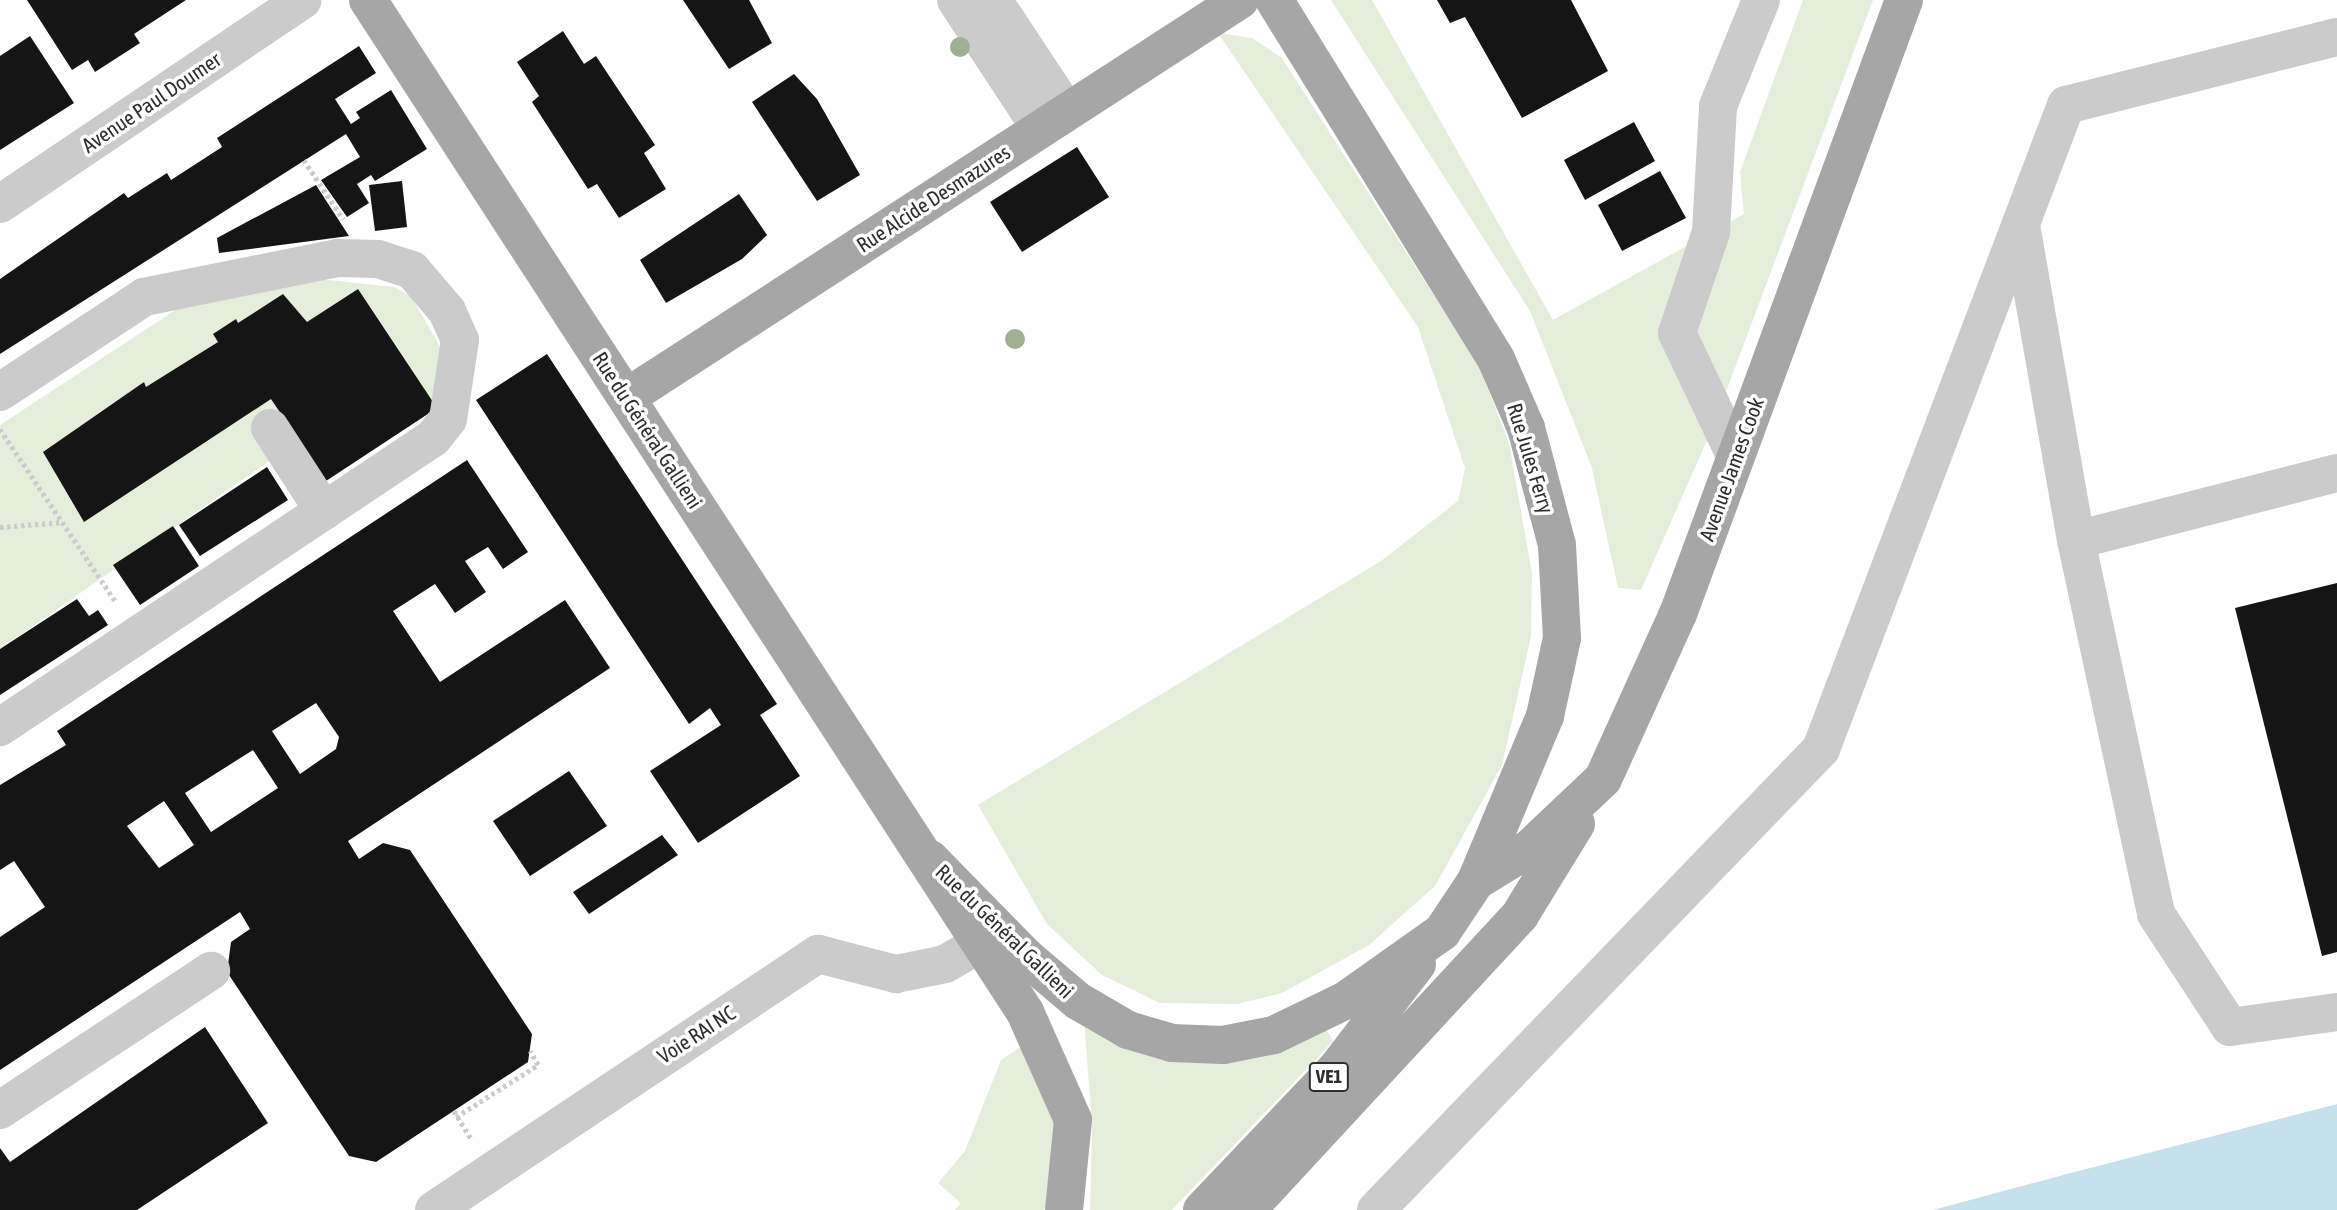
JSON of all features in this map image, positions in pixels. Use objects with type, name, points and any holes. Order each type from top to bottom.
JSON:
[{"type":"main road","name":"Rue du Général Gallieni","points":[[368,0],[930,859],[979,944],[1045,1046],[1073,1120],[1065,1210]]},
{"type":"main road","name":"Rue Alcide Desmazures","points":[[627,397],[1240,0]]},
{"type":"main road","name":"Rue Jules Ferry","points":[[1274,0],[1496,359],[1526,428],[1557,545],[1562,638],[1545,716],[1476,881]]},
{"type":"main road","name":"Avenue James Cook","points":[[1476,881],[1530,848],[1603,779],[1678,614],[1904,0]]},
{"type":"main road","points":[[1247,1210],[1520,915],[1603,779]]},
{"type":"main road","name":"Rue du Général Gallieni","points":[[930,859],[1078,1001],[1129,1030],[1172,1043],[1223,1045],[1274,1035],[1346,1000],[1442,932],[1476,881]]},
{"type":"main road","name":"VE1","points":[[1202,1210],[1337,1068],[1442,932]]},
{"type":"street","name":"Avenue Paul Doumer","points":[[0,204],[303,0]]},
{"type":"street","points":[[956,0],[1053,120]]},
{"type":"street","points":[[993,0],[1053,120]]},
{"type":"street","points":[[1735,455],[1676,333],[1711,232],[1718,106],[1761,0]]},
{"type":"street","points":[[1376,1210],[1821,749],[2066,105],[2337,37]]},
{"type":"street","points":[[2020,223],[2076,540],[2156,915],[2230,1027],[2337,1012]]},
{"type":"street","points":[[0,391],[144,297],[368,258],[412,270],[441,302],[460,340],[458,382],[449,419],[433,438],[0,727]]},
{"type":"street","points":[[270,428],[324,511]]},
{"type":"street","points":[[2076,540],[2337,473]]},
{"type":"street","name":"Voie RAI NC","points":[[434,1210],[818,954],[896,974],[945,964],[979,944]]},
{"type":"street","points":[[0,1110],[211,971]]},
{"type":"path","points":[[304,160],[368,258]]},
{"type":"path","points":[[0,428],[137,634]]},
{"type":"path","points":[[0,527],[63,522]]},
{"type":"path","points":[[456,1117],[538,1065],[530,1051]]},
{"type":"green space","points":[[1331,0],[1372,0],[1553,320],[1744,214],[1740,172],[1803,0],[1873,0],[1712,429],[1641,590],[1618,588],[1592,468],[1530,311]]},
{"type":"green space","points":[[1218,33],[1252,38],[1282,58],[1479,366],[1509,443],[1532,574],[1531,636],[1502,765],[1435,886],[1369,945],[1282,993],[1237,1004],[1160,1003],[1102,975],[1047,924],[978,805],[1381,561],[1458,501],[1465,468],[1418,327]]},
{"type":"green space","points":[[310,278],[394,287],[411,296],[448,361],[437,408],[295,443],[0,649],[0,425],[180,307]]},
{"type":"green space","points":[[1084,1019],[1118,1033],[1322,1022],[1333,1041],[1172,1210],[1090,1210],[1092,1123]]},
{"type":"green space","points":[[1035,1037],[1057,1114],[1056,1186],[1044,1210],[955,1210],[961,1203],[938,1183],[965,1151],[1001,1060]]},
{"type":"water","points":[[2337,1104],[2337,1210],[1933,1210],[2067,1174]]},
{"type":"building","points":[[27,0],[186,0],[134,34],[140,43],[95,72],[88,60],[72,70]]},
{"type":"building","points":[[683,0],[749,0],[772,43],[729,69]]},
{"type":"building","points":[[1437,0],[1571,0],[1608,71],[1522,118],[1465,17],[1450,23]]},
{"type":"building","points":[[563,31],[584,64],[596,56],[655,145],[644,153],[666,189],[619,218],[597,184],[588,189],[532,102],[539,96],[517,62]]},
{"type":"building","points":[[30,36],[74,103],[0,150],[0,56]]},
{"type":"building","points":[[359,46],[376,73],[335,99],[351,124],[360,118],[356,112],[391,90],[427,149],[375,181],[371,175],[357,184],[369,203],[347,217],[321,180],[360,157],[346,134],[0,354],[0,279],[124,193],[128,198],[167,173],[171,180],[222,147],[217,138]]},
{"type":"building","points":[[794,74],[817,99],[860,175],[817,201],[752,102]]},
{"type":"building","points":[[1634,122],[1655,161],[1585,200],[1564,160]]},
{"type":"building","points":[[1077,147],[1109,197],[1022,252],[990,202]]},
{"type":"building","points":[[1660,171],[1686,218],[1622,251],[1598,205]]},
{"type":"building","points":[[402,181],[407,227],[375,231],[369,185]]},
{"type":"building","points":[[316,185],[349,236],[219,253],[217,238]]},
{"type":"building","points":[[739,194],[767,235],[742,259],[666,303],[640,260]]},
{"type":"building","points":[[358,289],[437,408],[326,481],[271,399],[84,522],[43,452],[144,382],[146,387],[218,342],[213,334],[236,319],[238,323],[283,294],[307,322]]},
{"type":"building","points":[[547,354],[777,704],[760,715],[800,776],[698,843],[650,771],[721,725],[710,708],[689,724],[476,400]]},
{"type":"building","points":[[467,460],[528,552],[503,569],[488,547],[465,561],[486,592],[455,613],[435,584],[393,611],[440,682],[565,600],[610,668],[348,841],[359,859],[383,843],[410,850],[532,1034],[528,1062],[376,1162],[349,1156],[227,972],[231,942],[250,929],[240,912],[0,1070],[0,937],[45,907],[14,861],[0,870],[0,785],[66,745],[57,731]],"holes":[[[316,703],[339,737],[336,749],[300,774],[272,731]],[[253,750],[278,788],[211,832],[185,793]],[[164,801],[194,845],[159,868],[127,826]]]},
{"type":"building","points":[[267,467],[288,500],[200,556],[179,525]]},
{"type":"building","points":[[173,526],[199,566],[140,605],[113,565]]},
{"type":"building","points":[[2337,583],[2337,952],[2322,956],[2235,608]]},
{"type":"building","points":[[77,599],[89,616],[98,610],[108,625],[0,695],[0,649]]},
{"type":"building","points":[[569,771],[607,826],[530,876],[493,821]]},
{"type":"building","points":[[662,835],[678,855],[589,914],[573,892]]},
{"type":"building","points":[[205,1027],[268,1123],[137,1210],[0,1210],[0,1148],[10,1162]]}]
